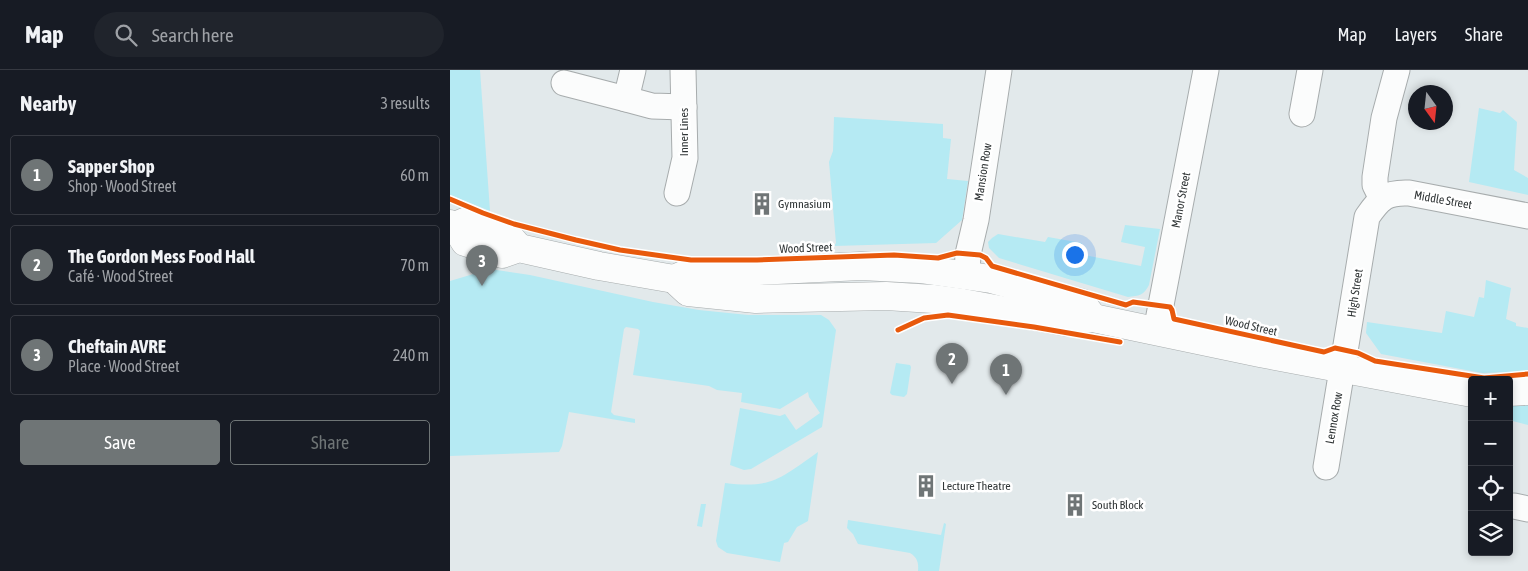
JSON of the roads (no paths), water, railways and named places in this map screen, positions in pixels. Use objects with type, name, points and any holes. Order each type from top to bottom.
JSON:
[{"type":"main road","name":"Wood Street","points":[[452,229],[469,220],[506,233],[518,248],[600,266],[674,279],[688,292],[756,299],[862,296],[933,299],[1066,322],[1093,318],[1342,370],[1468,392]]},
{"type":"main road","name":"Wood Street","points":[[674,279],[692,271],[759,271],[861,266],[920,269],[991,279],[1082,303],[1093,318]]},
{"type":"main road","points":[[861,266],[862,296]]},
{"type":"main road","points":[[963,303],[967,275]]},
{"type":"main road","points":[[1513,392],[1528,390]]},
{"type":"street","points":[[626,99],[633,70]]},
{"type":"street","name":"Inner Lines","points":[[678,193],[684,158],[683,70]]},
{"type":"street","name":"Mansion Row","points":[[967,275],[968,254],[976,220],[999,70]]},
{"type":"street","name":"Manor Street","points":[[1156,330],[1206,70]]},
{"type":"street","points":[[1302,114],[1310,70]]},
{"type":"street","name":"High Street","points":[[1342,370],[1374,208],[1375,177],[1384,118],[1397,70]]},
{"type":"street","points":[[564,83],[652,106],[684,107]]},
{"type":"street","name":"Middle Street","points":[[1374,208],[1396,193],[1528,216]]},
{"type":"street","name":"Lennox Row","points":[[1326,467],[1342,370]]},
{"type":"place","name":"Gymnasium","points":[[762,204]]},
{"type":"place","name":"Cheftain AVRE","points":[[482,286]]},
{"type":"place","name":"The Gordon Mess Food Hall","points":[[952,384]]},
{"type":"place","name":"Sapper Shop","points":[[1006,395]]},
{"type":"place","name":"Lecture Theatre","points":[[926,486]]},
{"type":"place","name":"South Block","points":[[1075,505]]}]
